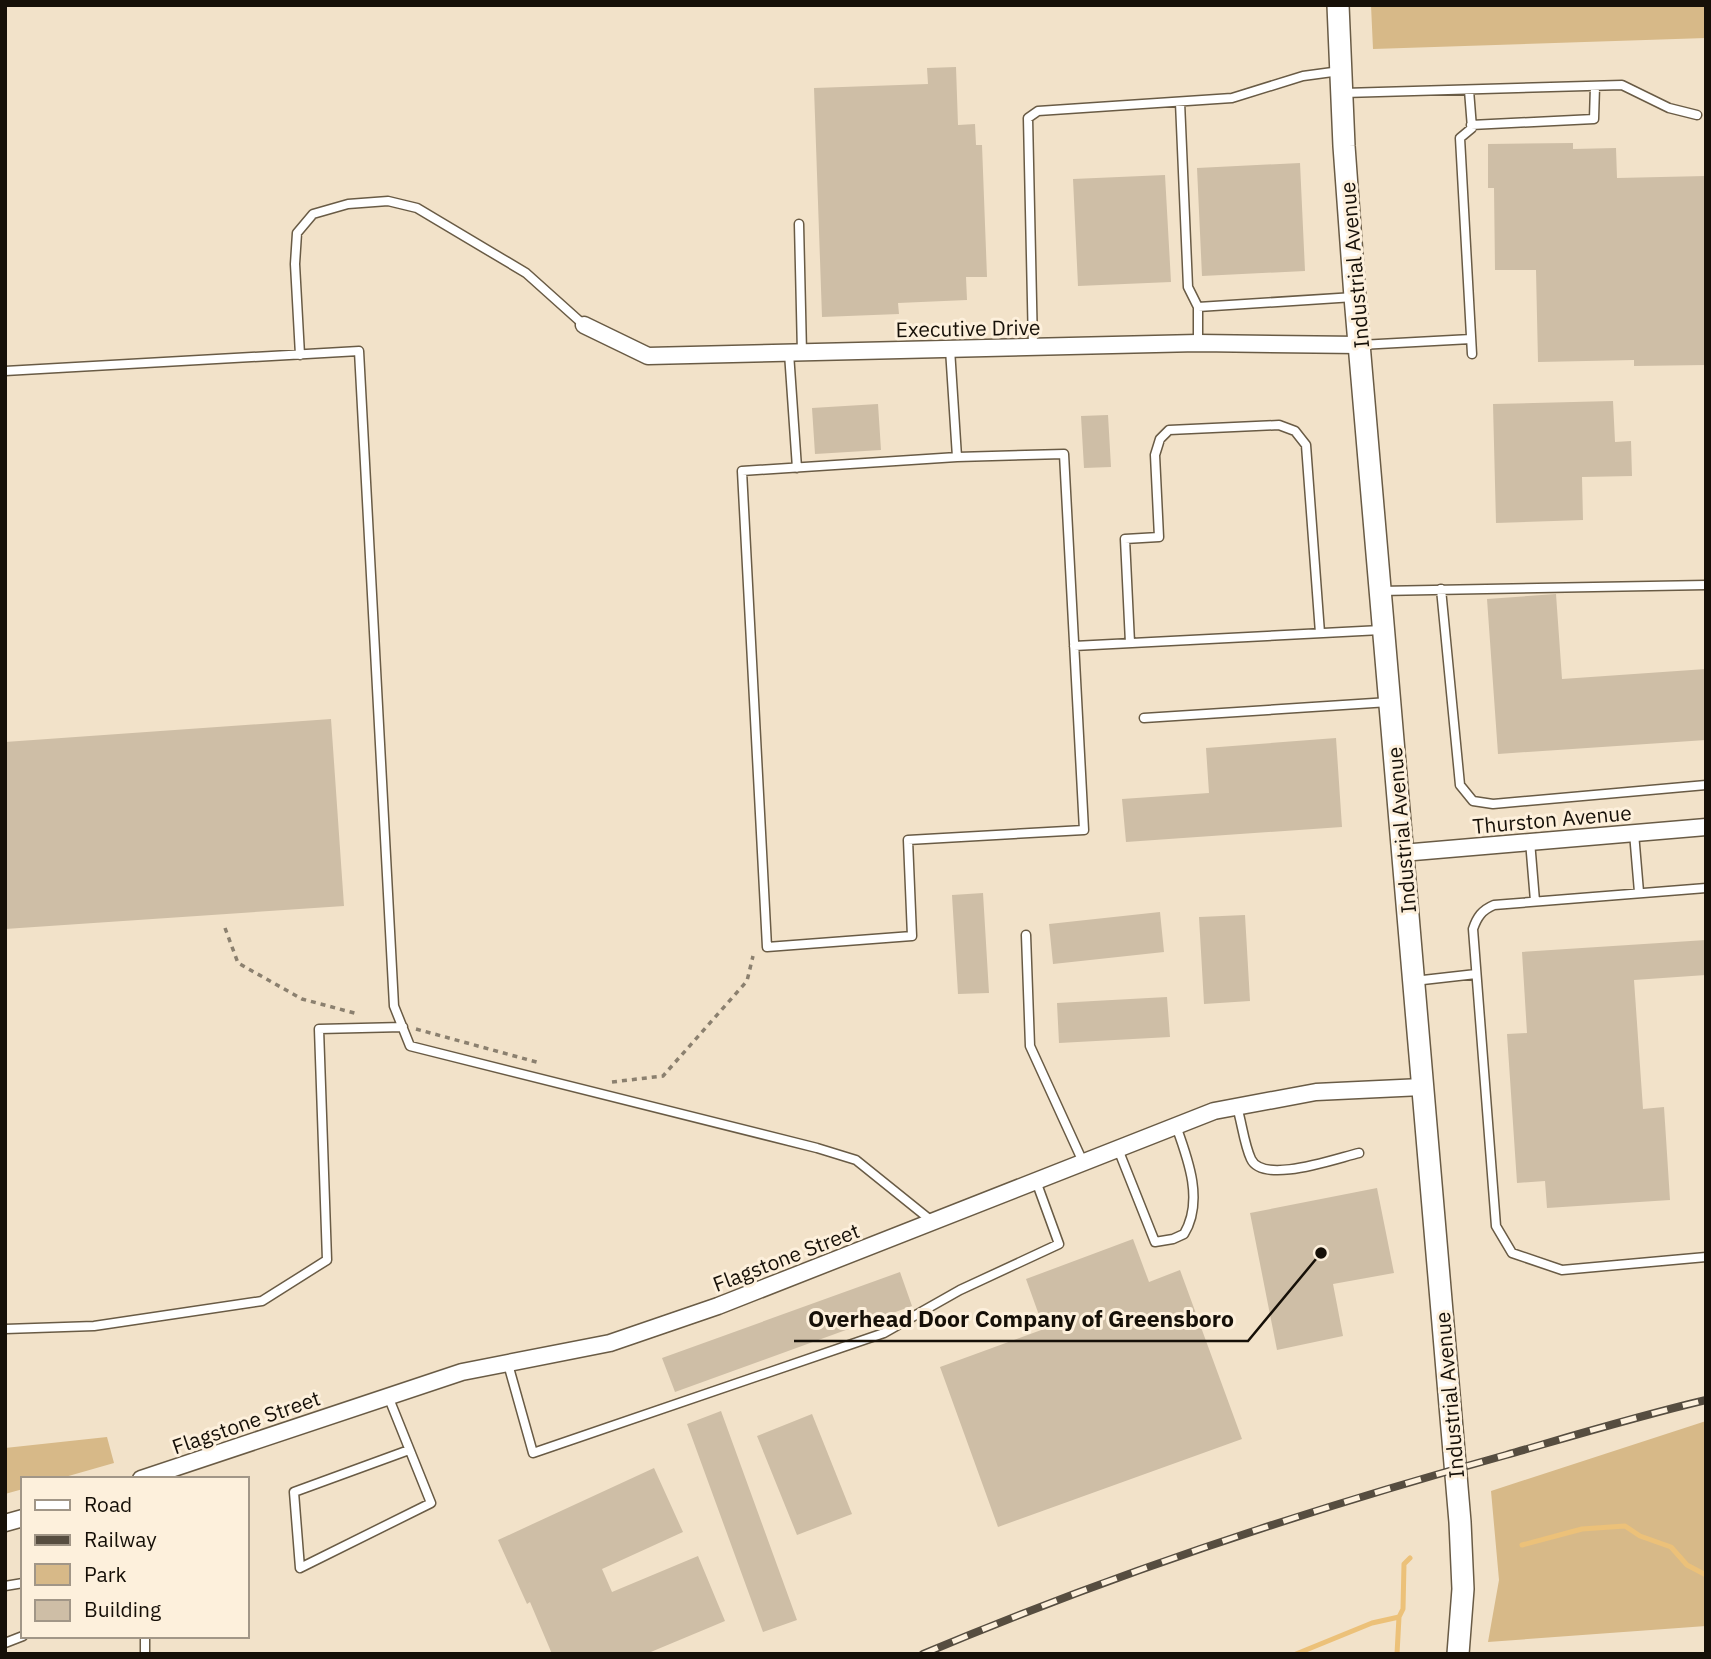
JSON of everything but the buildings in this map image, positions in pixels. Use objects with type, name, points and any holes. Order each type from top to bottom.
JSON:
[{"type":"main road","name":"Industrial Avenue","points":[[1338,5],[1341,93],[1355,297],[1460,1522],[1463,1589],[1458,1654]]},
{"type":"street","name":"Executive Drive","points":[[584,325],[648,356],[1198,343],[1360,345]]},
{"type":"street","name":"Thurston Avenue","points":[[1402,853],[1706,827]]},
{"type":"street","name":"Flagstone Street","points":[[150,1477],[462,1372],[610,1343],[718,1306],[1214,1111],[1316,1092],[1422,1087]]},
{"type":"lane","points":[[1033,347],[1028,118],[1038,111],[1232,98],[1303,76],[1340,71]]},
{"type":"lane","points":[[1341,93],[1622,85],[1669,108],[1697,115]]},
{"type":"lane","points":[[1471,125],[1594,119],[1595,86]]},
{"type":"lane","points":[[1469,90],[1472,128],[1460,138],[1472,354]]},
{"type":"lane","points":[[1180,102],[1188,287],[1198,307],[1198,343]]},
{"type":"lane","points":[[300,355],[295,264],[297,233],[313,214],[348,204],[388,201],[417,208],[526,273],[584,325]]},
{"type":"lane","points":[[797,468],[795,353],[799,224]]},
{"type":"lane","points":[[1198,307],[1355,297]]},
{"type":"lane","points":[[1360,345],[1471,339]]},
{"type":"lane","points":[[950,349],[957,457]]},
{"type":"lane","points":[[5,370],[359,351],[394,1006],[406,1028],[410,1046],[856,1160],[933,1222]]},
{"type":"lane","points":[[1130,643],[1125,539],[1159,537],[1155,455],[1160,439],[1169,430],[1279,425],[1295,431],[1306,446],[1320,633]]},
{"type":"lane","points":[[1064,454],[1084,830],[908,840],[912,936],[766,947],[742,471],[797,468],[957,457],[1064,454]]},
{"type":"lane","points":[[1380,591],[1706,585]]},
{"type":"lane","points":[[1441,589],[1460,785],[1473,801],[1493,804],[1706,785]]},
{"type":"lane","points":[[1074,646],[1384,630]]},
{"type":"lane","points":[[1144,718],[1390,702]]},
{"type":"lane","points":[[1634,833],[1639,892]]},
{"type":"lane","points":[[1530,841],[1535,901]]},
{"type":"lane","points":[[1706,888],[1494,905],[1484,909],[1473,929],[1496,1226],[1512,1253],[1562,1270],[1706,1257]]},
{"type":"lane","points":[[1026,935],[1030,1046],[1083,1163]]},
{"type":"lane","points":[[1415,981],[1476,974]]},
{"type":"lane","points":[[5,1329],[94,1326],[262,1301],[327,1260],[319,1029],[406,1028]]},
{"type":"lane","points":[[1237,1107],[1252,1162],[1265,1171],[1283,1171],[1359,1153]]},
{"type":"lane","points":[[1118,1149],[1155,1242],[1173,1239],[1184,1234],[1193,1213],[1191,1169],[1176,1126]]},
{"type":"lane","points":[[508,1364],[533,1453],[713,1393],[884,1333],[960,1290],[1059,1244],[1037,1181]]},
{"type":"lane","points":[[388,1396],[410,1450],[430,1503],[300,1568],[295,1492],[410,1450]]},
{"type":"path","points":[[225,928],[238,963],[302,999],[369,1017]]},
{"type":"path","points":[[611,1082],[663,1076],[747,981],[753,956]]},
{"type":"path","points":[[406,1028],[544,1064]]},
{"type":"green space","points":[[1371,5],[1706,5],[1706,38],[1373,49]]},
{"type":"green space","points":[[1706,1421],[1706,1626],[1488,1642],[1499,1580],[1491,1491]]},
{"type":"green space","points":[[107,1437],[114,1463],[65,1477],[21,1477],[21,1490],[5,1494],[5,1448]]},
{"type":"waterway","points":[[1522,1545],[1582,1529],[1625,1526],[1640,1536],[1671,1547],[1687,1565],[1706,1575]]},
{"type":"waterway","points":[[1296,1654],[1372,1623],[1399,1617],[1403,1609],[1404,1564],[1410,1558]]},
{"type":"waterway","points":[[1397,1654],[1399,1617]]},
{"type":"railway","points":[[923,1654],[1138,1570],[1284,1521],[1630,1419],[1706,1400]]},
{"type":"place","name":"Overhead Door Company of Greensboro","points":[[1321,1253]]}]
